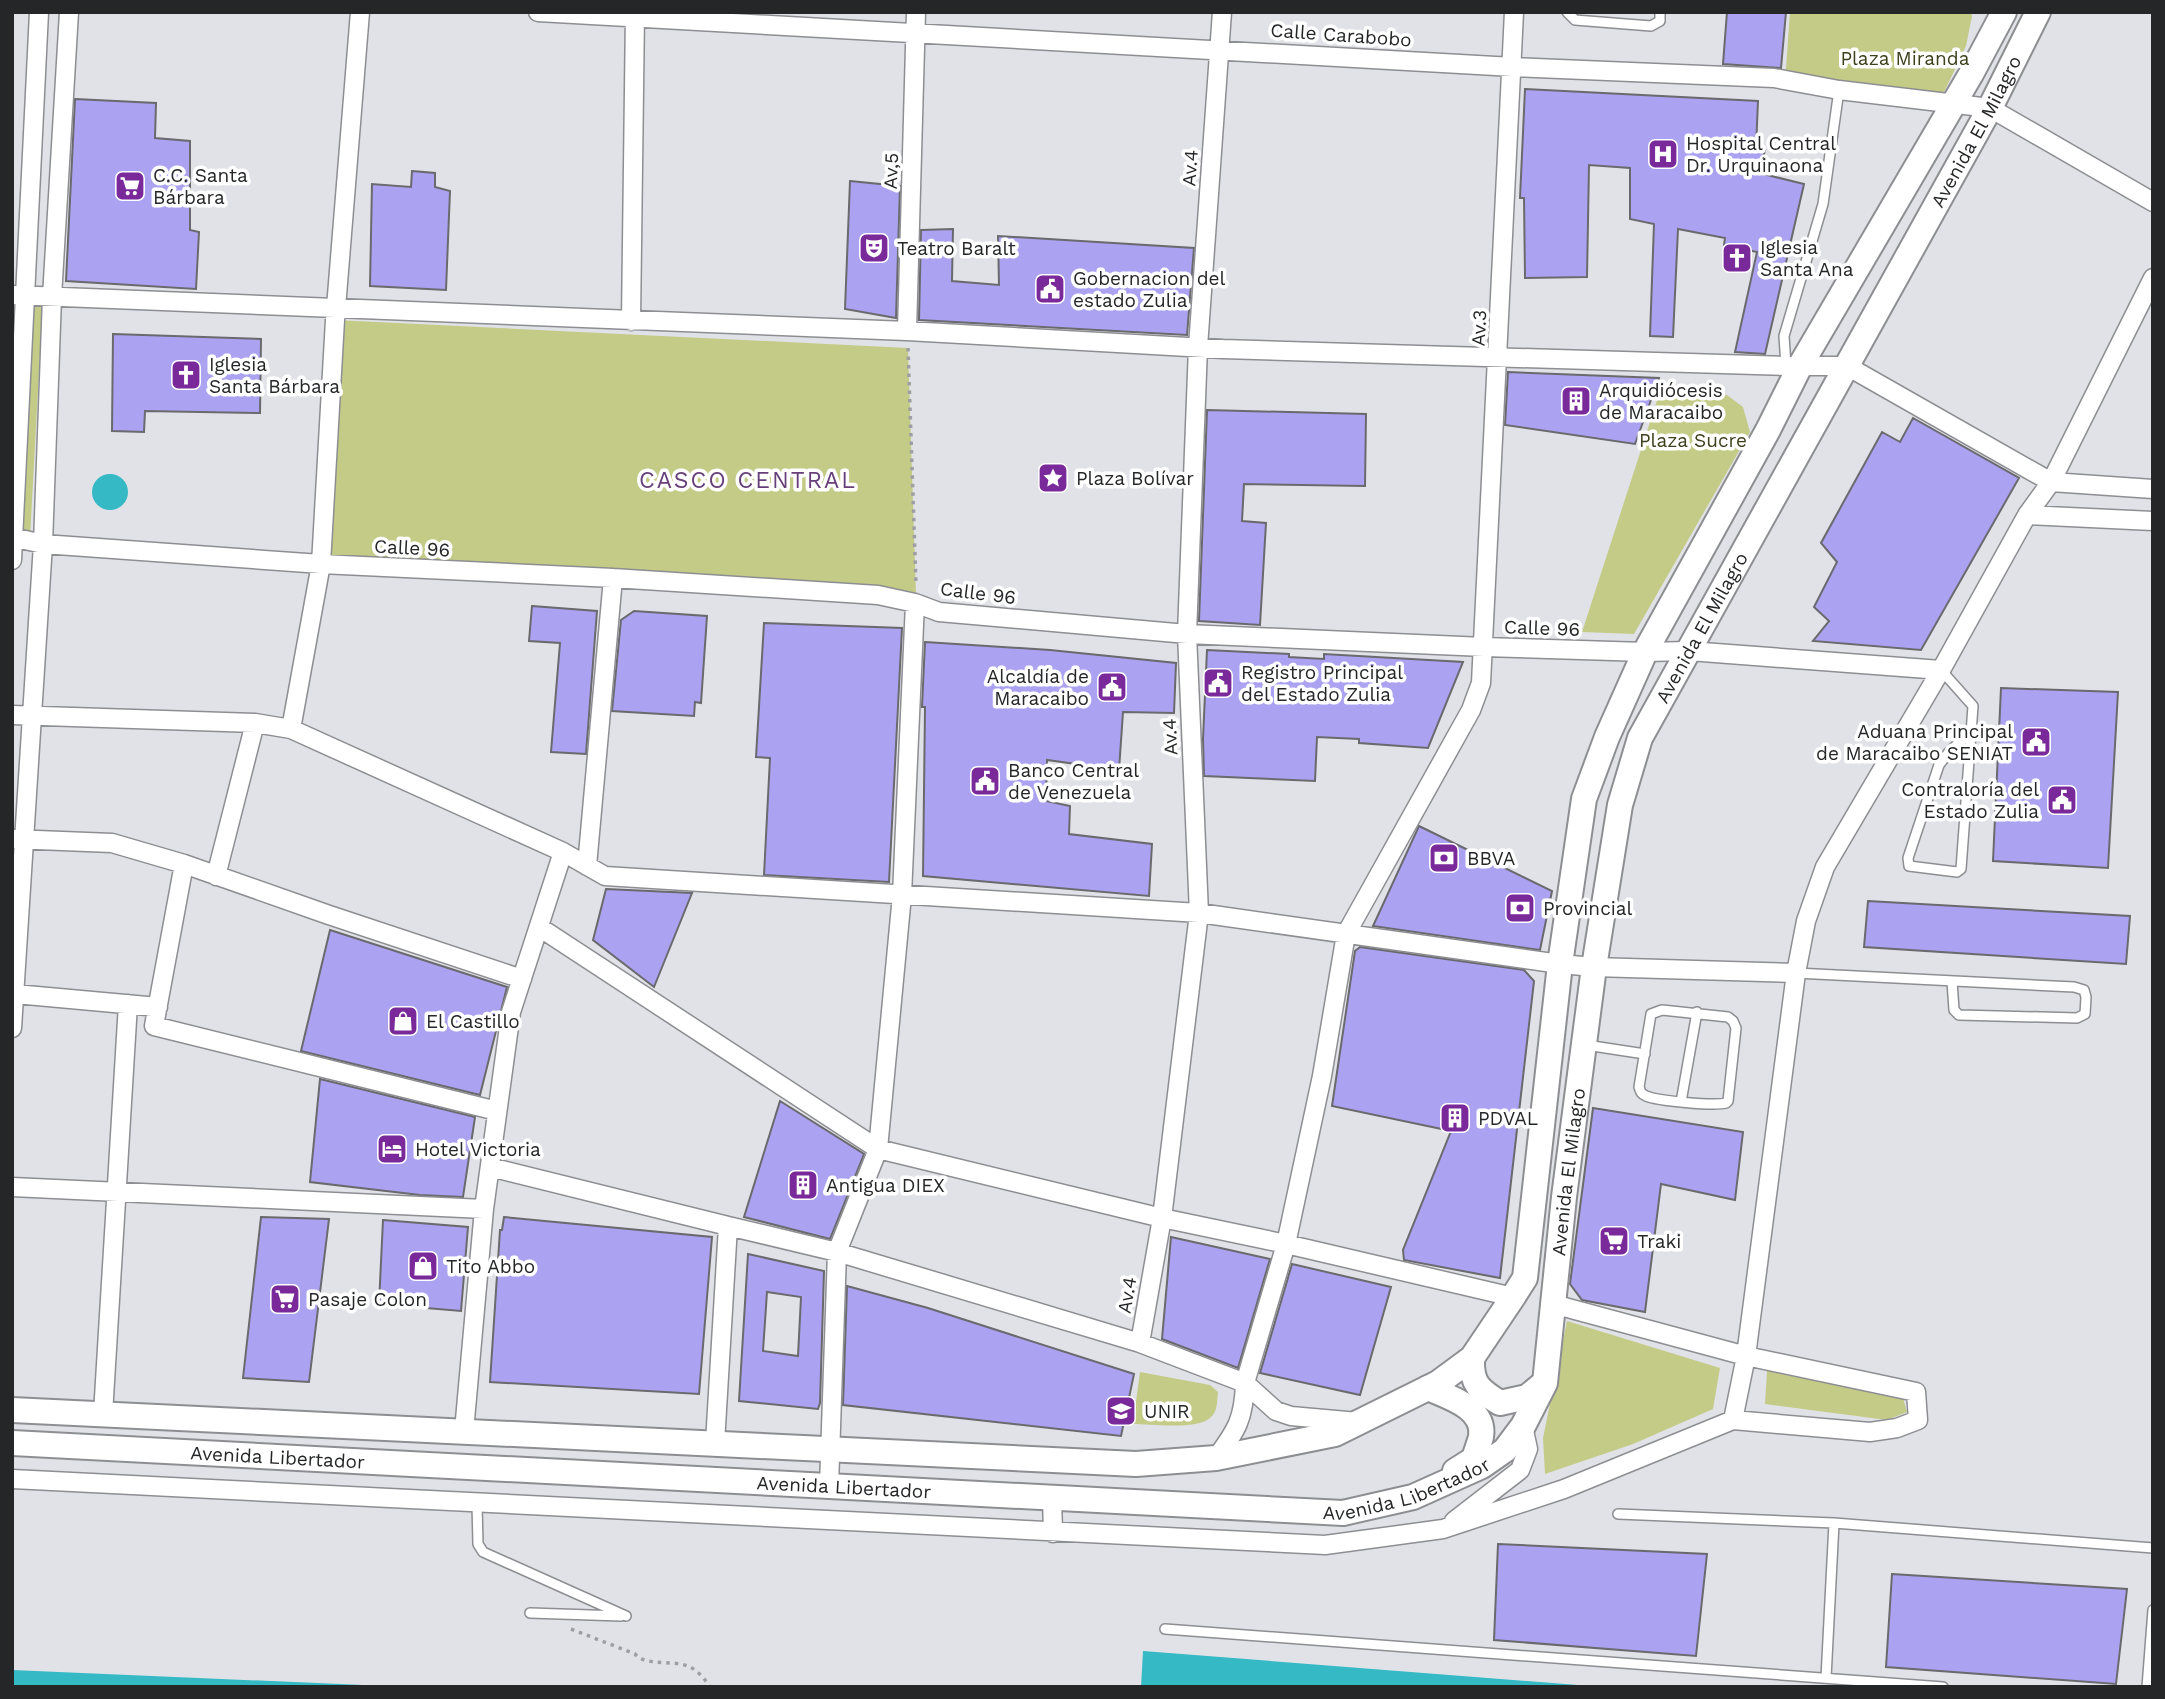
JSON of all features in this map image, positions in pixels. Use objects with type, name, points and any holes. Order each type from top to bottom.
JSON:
[{"type":"main road","points":[[1980,56],[1985,12]]},
{"type":"main road","name":"Avenida El Milagro","points":[[1513,1297],[1525,1278],[1560,964],[1584,799],[1607,737],[1645,652],[1768,430],[1793,366],[1952,105],[2004,12]]},
{"type":"main road","name":"Avenida El Milagro","points":[[1553,1304],[1594,967],[1623,794],[1640,738],[1990,108],[2038,12]]},
{"type":"main road","name":"Avenida Libertador","points":[[12,1410],[1136,1464],[1216,1458],[1335,1434],[1428,1388],[1472,1358],[1513,1297]]},
{"type":"main road","name":"Avenida Libertador","points":[[12,1443],[1343,1513],[1413,1497],[1482,1466],[1505,1450],[1523,1426],[1545,1383],[1553,1304]]},
{"type":"main road","points":[[1472,1358],[1471,1375],[1481,1392],[1500,1403],[1527,1397],[1545,1383]]},
{"type":"main road","points":[[1413,1497],[1474,1459],[1482,1434],[1475,1413],[1460,1401],[1428,1388]]},
{"type":"street","points":[[12,560],[19,296],[38,12]]},
{"type":"street","points":[[12,1028],[19,840],[43,544],[52,297],[69,12]]},
{"type":"street","points":[[291,729],[321,565],[336,308],[360,12]]},
{"type":"street","name":"Calle Carabobo","points":[[538,12],[635,14],[915,34],[1513,67],[1737,75],[1990,108]]},
{"type":"street","name":"Av,5","points":[[907,331],[916,12]]},
{"type":"street","name":"Av.4","points":[[1222,12],[1198,347],[1186,634],[1199,913],[1162,1218],[1140,1343],[1245,1382]]},
{"type":"street","name":"Av.3","points":[[1216,1458],[1237,1431],[1244,1405],[1245,1382],[1286,1244],[1322,1076],[1346,934],[1471,710],[1481,683],[1514,12]]},
{"type":"street","points":[[631,321],[635,14]]},
{"type":"street","points":[[1990,108],[2153,202]]},
{"type":"street","points":[[1733,1420],[1746,1356],[1796,973],[1806,921],[1825,866],[1941,670],[2026,515],[2051,482],[2153,278]]},
{"type":"street","points":[[19,296],[907,331],[1198,347],[1847,366],[2051,482],[2153,489]]},
{"type":"street","points":[[2026,515],[2153,521]]},
{"type":"street","name":"Calle 96","points":[[13,537],[43,544],[321,565],[613,578],[878,595],[915,603],[939,612],[1186,634],[1484,647],[1689,651],[1941,670]]},
{"type":"street","points":[[587,866],[613,578]]},
{"type":"street","points":[[829,1486],[828,1449],[837,1252],[878,1149],[902,895],[915,603]]},
{"type":"street","points":[[12,715],[254,723],[291,729],[563,852],[605,876],[1199,913],[1560,964],[1796,973]]},
{"type":"street","points":[[216,876],[254,723]]},
{"type":"street","points":[[19,840],[112,843],[184,864],[522,979]]},
{"type":"street","points":[[464,1432],[484,1209],[511,1012],[563,852]]},
{"type":"street","points":[[184,864],[154,1026],[498,1111]]},
{"type":"street","points":[[539,927],[878,1149],[1162,1218],[1513,1297]]},
{"type":"street","points":[[15,994],[158,1007]]},
{"type":"street","points":[[103,1414],[128,1004]]},
{"type":"street","points":[[490,1167],[837,1252],[1140,1343]]},
{"type":"street","points":[[12,1187],[484,1209]]},
{"type":"street","points":[[715,1443],[728,1226]]},
{"type":"street","points":[[12,1479],[1325,1545],[1443,1529],[1564,1489],[1733,1420],[1870,1432],[1897,1429],[1918,1420],[1916,1392],[1746,1356],[1553,1304]]},
{"type":"street","points":[[1245,1382],[1276,1411],[1291,1416],[1360,1422]]},
{"type":"street","points":[[1443,1529],[1520,1470],[1528,1449],[1523,1426]]},
{"type":"street","points":[[1052,1497],[1053,1533]]},
{"type":"lane","points":[[1567,12],[1575,20],[1651,26],[1660,21],[1660,12]]},
{"type":"lane","points":[[1793,366],[1784,336],[1823,204],[1839,90]]},
{"type":"lane","points":[[1941,670],[1973,706],[1972,731],[1961,869],[1957,872],[1909,866],[1908,858],[1939,765],[1972,731]]},
{"type":"lane","points":[[1796,973],[2074,987],[2084,990],[2085,1014],[2077,1018],[1959,1016],[1954,1010],[1952,981]]},
{"type":"lane","points":[[1662,1010],[1728,1017],[1736,1028],[1728,1101],[1724,1104],[1681,1102],[1647,1096],[1639,1087],[1645,1054],[1651,1014],[1662,1010]]},
{"type":"lane","points":[[1681,1102],[1697,1012]]},
{"type":"lane","points":[[1584,1044],[1645,1054]]},
{"type":"lane","points":[[477,1504],[478,1544],[482,1552],[626,1616],[530,1613]]},
{"type":"lane","points":[[1618,1514],[1834,1523],[2153,1548]]},
{"type":"lane","points":[[1826,1678],[1834,1523]]},
{"type":"lane","points":[[2147,1687],[2153,1610]]},
{"type":"lane","points":[[1165,1629],[1943,1687]]},
{"type":"path","points":[[907,331],[915,603]]},
{"type":"path","points":[[565,1626],[642,1659],[693,1668],[710,1687]]},
{"type":"green space","name":"Plaza Miranda","points":[[1790,12],[1971,12],[1972,16],[1966,46],[1936,109],[1785,82]]},
{"type":"green space","points":[[12,296],[43,297],[30,538],[12,537]]},
{"type":"green space","points":[[335,320],[908,348],[916,595],[321,564]]},
{"type":"green space","name":"Plaza Sucre","points":[[1662,385],[1727,395],[1743,407],[1750,432],[1634,634],[1582,632]]},
{"type":"green space","points":[[1567,1321],[1720,1368],[1713,1409],[1633,1444],[1545,1474],[1543,1438]]},
{"type":"green space","points":[[1767,1371],[1903,1398],[1907,1412],[1887,1420],[1765,1404]]},
{"type":"green space","points":[[1140,1372],[1210,1385],[1218,1392],[1214,1413],[1204,1422],[1195,1424],[1133,1424]]},
{"type":"water","points":[[110,474],[123,479],[128,492],[123,505],[110,510],[97,505],[92,492],[97,479]]},
{"type":"water","points":[[1143,1651],[1603,1687],[1141,1687]]},
{"type":"water","points":[[12,1670],[409,1687],[12,1687]]},
{"type":"building","points":[[1727,12],[1786,12],[1781,68],[1723,64]]},
{"type":"building","points":[[1525,89],[1758,101],[1756,148],[1765,150],[1759,173],[1804,184],[1765,354],[1735,352],[1757,252],[1724,245],[1725,238],[1678,229],[1673,337],[1650,336],[1654,224],[1630,219],[1630,168],[1589,165],[1587,277],[1525,278],[1524,198],[1520,198]]},
{"type":"building","name":"C.C. Santa Bárbara","points":[[75,99],[156,103],[155,138],[190,141],[190,230],[199,232],[196,289],[66,281]]},
{"type":"building","points":[[412,171],[435,173],[435,187],[450,191],[446,290],[370,286],[372,184],[411,187]]},
{"type":"building","name":"Teatro Baralt","points":[[850,181],[900,186],[896,318],[845,309]]},
{"type":"building","points":[[953,229],[952,281],[999,285],[998,236],[1194,248],[1187,335],[919,320],[921,230]]},
{"type":"building","name":"Iglesia Santa Bárbara","points":[[113,334],[261,339],[260,413],[145,411],[144,432],[112,431]]},
{"type":"building","name":"Arquidiócesis de Maracaibo","points":[[1508,372],[1659,378],[1635,444],[1505,425]]},
{"type":"building","points":[[1207,410],[1366,414],[1365,486],[1244,484],[1242,521],[1266,523],[1260,625],[1199,621]]},
{"type":"building","points":[[1913,418],[2019,478],[1921,650],[1813,641],[1829,621],[1814,607],[1837,562],[1821,543],[1882,432],[1900,442]]},
{"type":"building","points":[[532,606],[597,611],[586,754],[551,752],[560,643],[529,641]]},
{"type":"building","points":[[634,611],[707,616],[701,703],[695,702],[694,716],[612,711],[621,620]]},
{"type":"building","points":[[764,623],[902,628],[889,882],[764,875],[770,758],[756,757]]},
{"type":"building","name":"Banco Central de Venezuela","points":[[925,642],[1050,650],[1176,663],[1174,713],[1123,712],[1119,770],[1047,760],[1046,801],[1070,806],[1069,834],[1152,844],[1149,896],[923,876],[925,707],[922,707]]},
{"type":"building","points":[[1207,650],[1289,654],[1289,657],[1324,659],[1324,654],[1463,662],[1428,748],[1359,743],[1359,739],[1317,737],[1315,781],[1204,776]]},
{"type":"building","points":[[2001,688],[2118,692],[2108,868],[1993,861]]},
{"type":"building","name":"BBVA","points":[[1419,826],[1552,891],[1540,950],[1373,926]]},
{"type":"building","points":[[606,889],[692,893],[654,987],[593,940]]},
{"type":"building","points":[[1868,901],[2130,916],[2126,964],[1864,947]]},
{"type":"building","name":"El Castillo","points":[[330,930],[507,987],[480,1095],[301,1051]]},
{"type":"building","name":"PDVAL","points":[[1360,947],[1524,970],[1534,981],[1500,1278],[1404,1260],[1403,1250],[1451,1131],[1332,1106],[1355,951]]},
{"type":"building","name":"Hotel Victoria","points":[[320,1079],[475,1117],[463,1197],[420,1195],[310,1182]]},
{"type":"building","name":"Antigua DIEX","points":[[780,1101],[864,1154],[830,1239],[744,1217]]},
{"type":"building","name":"Traki","points":[[1593,1108],[1743,1132],[1735,1200],[1661,1184],[1645,1312],[1582,1300],[1570,1284]]},
{"type":"building","name":"Pasaje Colon","points":[[261,1217],[329,1219],[309,1382],[243,1378]]},
{"type":"building","points":[[504,1217],[712,1237],[699,1394],[490,1382],[500,1230]]},
{"type":"building","name":"Tito Abbo","points":[[383,1220],[468,1227],[461,1311],[379,1304]]},
{"type":"building","points":[[1171,1237],[1270,1259],[1238,1368],[1162,1339]]},
{"type":"building","points":[[748,1254],[824,1271],[818,1409],[739,1401]],"holes":[[[767,1292],[801,1297],[798,1356],[763,1351]]]},
{"type":"building","points":[[1292,1264],[1391,1287],[1360,1395],[1260,1373]]},
{"type":"building","points":[[847,1286],[928,1308],[1134,1374],[1121,1436],[843,1405]]},
{"type":"building","points":[[1498,1544],[1707,1554],[1696,1656],[1494,1640]]},
{"type":"building","points":[[1892,1574],[2127,1589],[2116,1684],[1886,1667]]},
{"type":"place","name":"Hospital Central Dr. Urquinaona","points":[[1663,154]]},
{"type":"place","name":"C.C. Santa Bárbara","points":[[130,186]]},
{"type":"place","name":"Teatro Baralt","points":[[874,248]]},
{"type":"place","name":"Iglesia Santa Ana","points":[[1737,258]]},
{"type":"place","name":"Gobernacion del estado Zulia","points":[[1050,289]]},
{"type":"place","name":"Iglesia Santa Bárbara","points":[[186,375]]},
{"type":"place","name":"Arquidiócesis de Maracaibo","points":[[1576,401]]},
{"type":"place","name":"Plaza Bolívar","points":[[1053,478]]},
{"type":"place","name":"Registro Principal del Estado Zulia","points":[[1218,683]]},
{"type":"place","name":"Alcaldía de Maracaibo","points":[[1112,687]]},
{"type":"place","name":"Aduana Principal de Maracaibo SENIAT","points":[[2036,742]]},
{"type":"place","name":"Banco Central de Venezuela","points":[[985,781]]},
{"type":"place","name":"Contraloría del Estado Zulia","points":[[2062,800]]},
{"type":"place","name":"BBVA","points":[[1444,858]]},
{"type":"place","name":"Provincial","points":[[1520,908]]},
{"type":"place","name":"El Castillo","points":[[403,1021]]},
{"type":"place","name":"PDVAL","points":[[1455,1118]]},
{"type":"place","name":"Hotel Victoria","points":[[392,1149]]},
{"type":"place","name":"Antigua DIEX","points":[[803,1185]]},
{"type":"place","name":"Traki","points":[[1614,1241]]},
{"type":"place","name":"Tito Abbo","points":[[423,1266]]},
{"type":"place","name":"Pasaje Colon","points":[[285,1299]]},
{"type":"place","name":"UNIR","points":[[1121,1411]]},
{"type":"district","name":"CASCO CENTRAL","points":[[748,480]]}]
